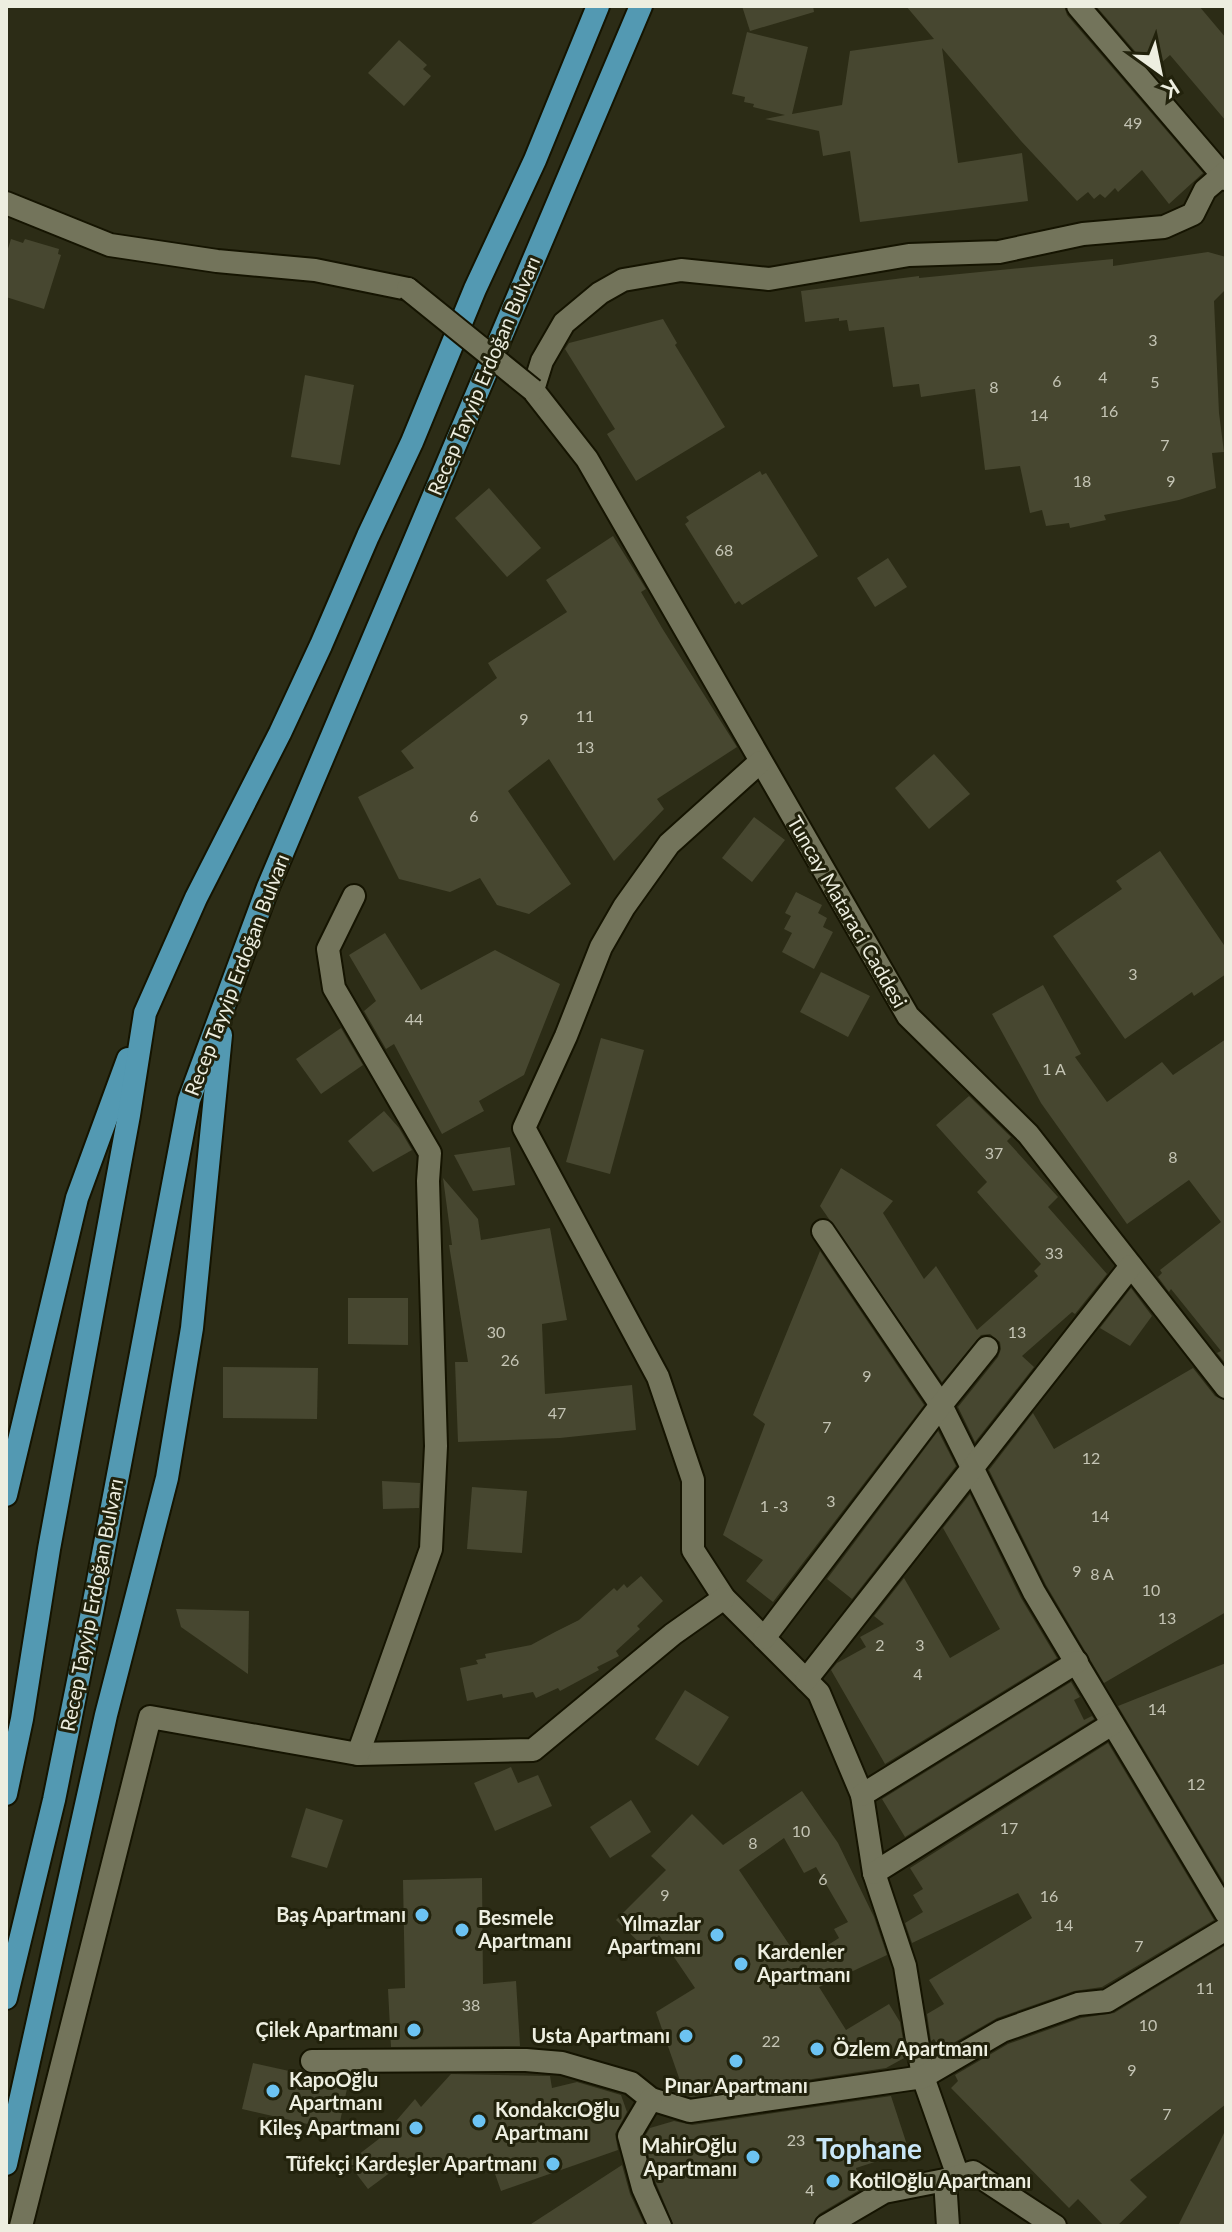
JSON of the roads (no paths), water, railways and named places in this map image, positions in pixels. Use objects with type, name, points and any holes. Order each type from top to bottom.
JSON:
[{"type":"main road","name":"Recep Tayyip Erdoğan Bulvarı","points":[[6,1794],[22,1719],[49,1549],[145,1013],[196,898],[321,645],[412,442],[475,289],[535,160],[598,6]]},
{"type":"main road","name":"Recep Tayyip Erdoğan Bulvarı","points":[[6,1998],[54,1800],[189,1100],[274,873],[641,6]]},
{"type":"main road","points":[[6,2164],[106,1715],[167,1478],[192,1328],[224,1001]]},
{"type":"main road","points":[[6,1495],[77,1198],[145,1013]]},
{"type":"street","points":[[533,390],[542,361],[564,323],[600,293],[623,280],[681,270],[769,279],[909,255],[999,252],[1083,234],[1164,227],[1193,214],[1205,190],[1225,175],[1078,6]]},
{"type":"street","name":"Tuncay Mataraci Caddesi","points":[[6,203],[110,245],[217,261],[315,270],[408,289],[533,390],[587,459],[908,1016],[1028,1134],[1226,1387]]},
{"type":"street","points":[[760,762],[669,844],[624,907],[601,947],[566,1036],[524,1128],[658,1377],[693,1480],[693,1550],[724,1598],[819,1693],[862,1795],[874,1873],[905,1966],[923,2077],[951,2178],[948,2226]]},
{"type":"street","points":[[354,896],[328,949],[334,988],[430,1153],[428,1181],[436,1446],[431,1549],[358,1754]]},
{"type":"street","points":[[823,1231],[941,1405],[1034,1592],[1226,1913]]},
{"type":"street","points":[[806,1680],[1131,1266]]},
{"type":"street","points":[[764,1638],[987,1348]]},
{"type":"street","points":[[21,2226],[150,1717],[358,1754],[533,1750],[673,1634],[724,1598]]},
{"type":"street","points":[[862,1795],[1077,1662]]},
{"type":"street","points":[[874,1873],[1112,1724]]},
{"type":"street","points":[[312,2061],[526,2060],[562,2063],[631,2083],[651,2099],[690,2111],[923,2077],[1002,2031],[1078,2004],[1107,2001],[1226,1929]]},
{"type":"street","points":[[651,2099],[629,2136],[643,2188],[660,2226]]},
{"type":"street","points":[[826,2226],[884,2192],[973,2172],[1055,2226]]},
{"type":"place","name":"Baş Apartmanı","points":[[422,1915]]},
{"type":"place","name":"Besmele Apartmanı","points":[[462,1930]]},
{"type":"place","name":"Yılmazlar Apartmanı","points":[[717,1935]]},
{"type":"place","name":"Kardenler Apartmanı","points":[[741,1964]]},
{"type":"place","name":"Çilek Apartmanı","points":[[414,2030]]},
{"type":"place","name":"Usta Apartmanı","points":[[686,2036]]},
{"type":"place","name":"Özlem Apartmanı","points":[[817,2049]]},
{"type":"place","name":"Pınar Apartmanı","points":[[736,2061]]},
{"type":"place","name":"KapoOğlu Apartmanı","points":[[273,2091]]},
{"type":"place","name":"KondakcıOğlu Apartmanı","points":[[479,2121]]},
{"type":"place","name":"Kileş Apartmanı","points":[[416,2128]]},
{"type":"place","name":"MahirOğlu Apartmanı","points":[[753,2157]]},
{"type":"place","name":"Tüfekçi Kardeşler Apartmanı","points":[[553,2164]]},
{"type":"place","name":"KotilOğlu Apartmanı","points":[[833,2181]]},
{"type":"district","name":"Tophane","points":[[869,2149]]}]
